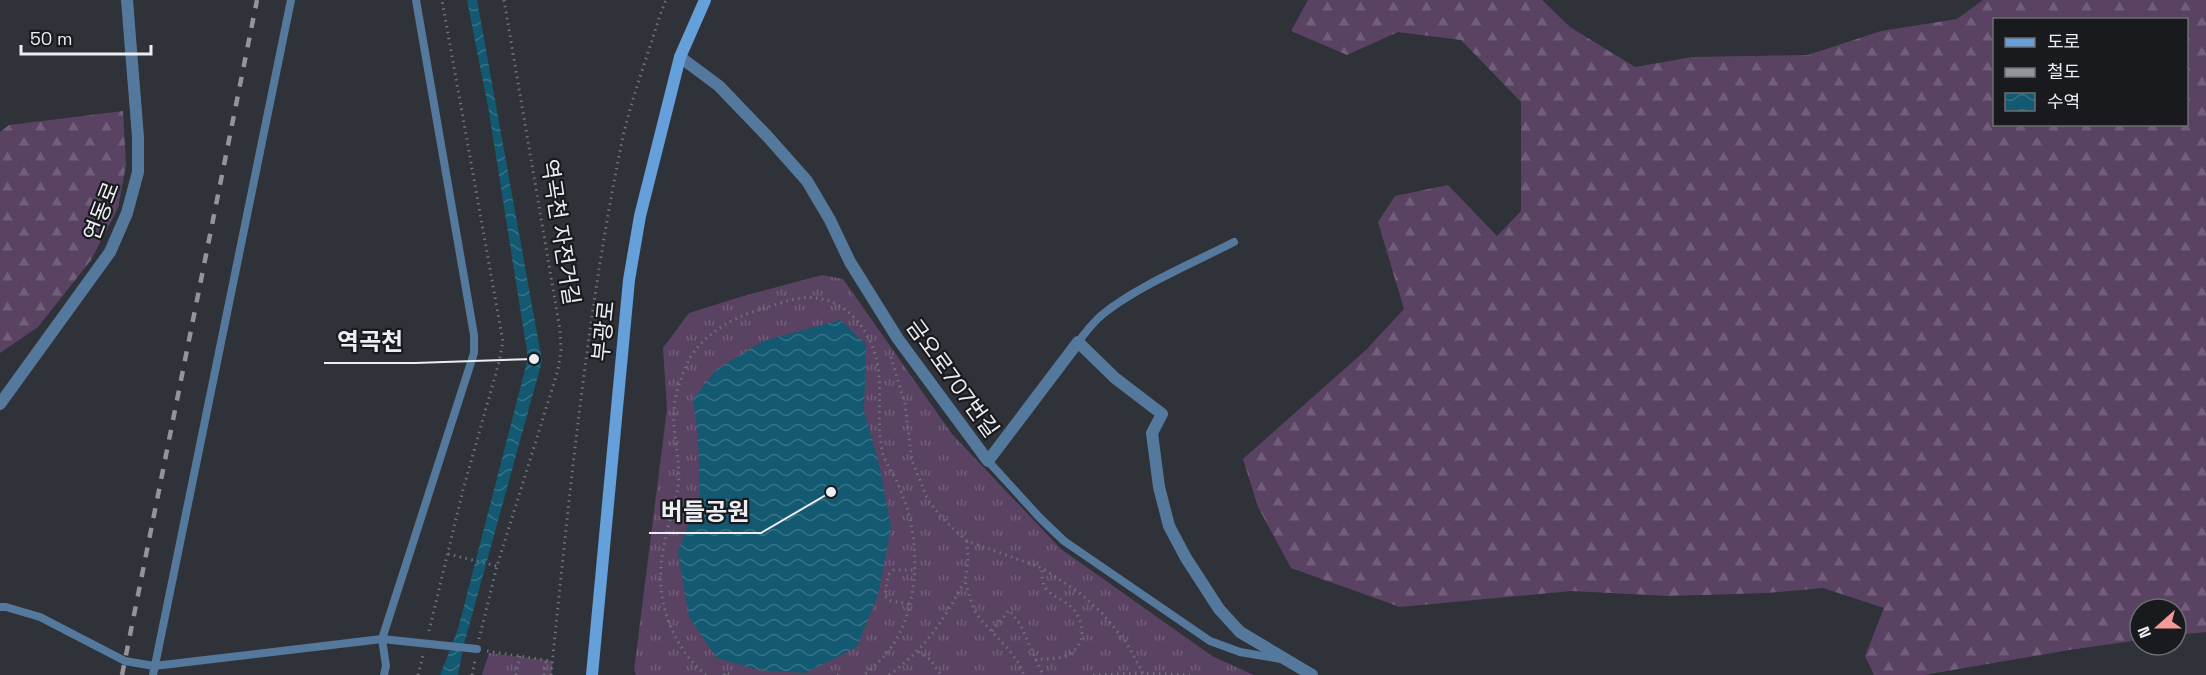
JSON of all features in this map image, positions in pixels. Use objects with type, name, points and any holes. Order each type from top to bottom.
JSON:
[{"type":"main road","name":"부광로","points":[[592,675],[629,280],[640,216],[680,57],[705,0]]},
{"type":"street","name":"연동로","points":[[0,404],[110,252],[127,213],[138,172],[128,0]]},
{"type":"street","name":"금오로707번길","points":[[680,57],[719,86],[807,181],[830,220],[850,262],[898,339],[988,461],[1078,342]]},
{"type":"street","points":[[1078,342],[1115,378],[1162,414],[1152,433],[1159,487],[1169,526],[1186,558],[1219,609],[1239,632],[1312,675]]},
{"type":"lane","points":[[153,675],[291,0]]},
{"type":"lane","points":[[384,675],[386,666],[382,639],[474,352],[474,335],[416,0]]},
{"type":"lane","points":[[1078,342],[1090,326],[1123,300],[1234,242]]},
{"type":"lane","points":[[988,461],[1064,541],[1210,642],[1240,652],[1288,660]]},
{"type":"lane","points":[[0,607],[40,617],[125,661],[154,666],[382,639],[477,649]]},
{"type":"path","name":"역곡천 자전거길","points":[[472,675],[497,566],[558,370],[561,350],[558,318],[504,0]]},
{"type":"path","points":[[551,675],[575,453],[598,279],[622,144],[666,0]]},
{"type":"path","points":[[706,675],[675,637],[666,610],[660,571],[680,471],[674,411],[678,390],[692,353],[716,330],[731,321],[786,302],[802,298],[816,298],[844,308],[854,316],[862,327],[876,357],[882,453],[900,488],[912,526],[913,570],[909,604],[898,637],[878,663],[864,675]]},
{"type":"path","points":[[898,339],[890,354],[905,404],[912,461],[928,500],[942,518],[967,542],[1042,568],[1077,591],[1102,613],[1126,642],[1143,672]]},
{"type":"path","points":[[889,675],[918,652],[950,609],[965,581],[968,561],[967,542]]},
{"type":"path","points":[[448,554],[497,566]]},
{"type":"path","points":[[1035,660],[1063,657],[1072,652],[1081,642],[1083,630],[1074,610],[1046,589],[1042,580],[1042,568]]},
{"type":"path","points":[[909,604],[891,601],[885,596],[888,575],[894,570],[913,570]]},
{"type":"path","points":[[965,581],[974,610],[1020,665],[1024,675]]},
{"type":"path","points":[[992,631],[1009,610],[1020,624],[1043,675]]},
{"type":"path","points":[[477,649],[553,661]]},
{"type":"path","points":[[918,652],[930,659],[940,675]]},
{"type":"path","points":[[516,675],[520,656]]},
{"type":"path","points":[[544,675],[546,660]]},
{"type":"path","points":[[724,675],[726,672],[730,675]]},
{"type":"path","points":[[1093,675],[1143,672],[1191,675]]},
{"type":"green space","points":[[1308,0],[1542,0],[1570,27],[1635,67],[1692,57],[1808,55],[1881,31],[1957,19],[1983,0],[2206,0],[2206,632],[2188,634],[2188,597],[2128,597],[2128,642],[1924,675],[1874,675],[1865,656],[1884,608],[1823,588],[1767,593],[1669,596],[1571,591],[1400,607],[1291,568],[1258,507],[1243,459],[1366,350],[1404,309],[1378,222],[1395,196],[1448,185],[1497,236],[1521,211],[1521,102],[1461,40],[1398,32],[1347,55],[1291,31]]},
{"type":"green space","points":[[123,111],[126,165],[118,208],[91,260],[38,327],[0,353],[0,132],[9,125]]},
{"type":"green space","points":[[822,275],[843,279],[952,434],[1061,549],[1212,656],[1254,675],[636,675],[634,670],[667,409],[663,348],[689,313]]},
{"type":"green space","points":[[489,653],[553,661],[551,675],[482,675]]},
{"type":"water","points":[[467,0],[477,0],[542,361],[463,648],[458,675],[440,675],[458,629],[528,358],[489,112]]},
{"type":"water","points":[[840,320],[866,344],[864,411],[879,464],[891,527],[878,595],[857,647],[805,673],[759,670],[717,658],[689,617],[678,552],[700,494],[698,437],[693,399],[717,369],[763,341]]},
{"type":"railway","points":[[122,675],[257,0]]},
{"type":"place","name":"역곡천","points":[[534,359]]},
{"type":"place","name":"버들공원","points":[[831,492]]}]
